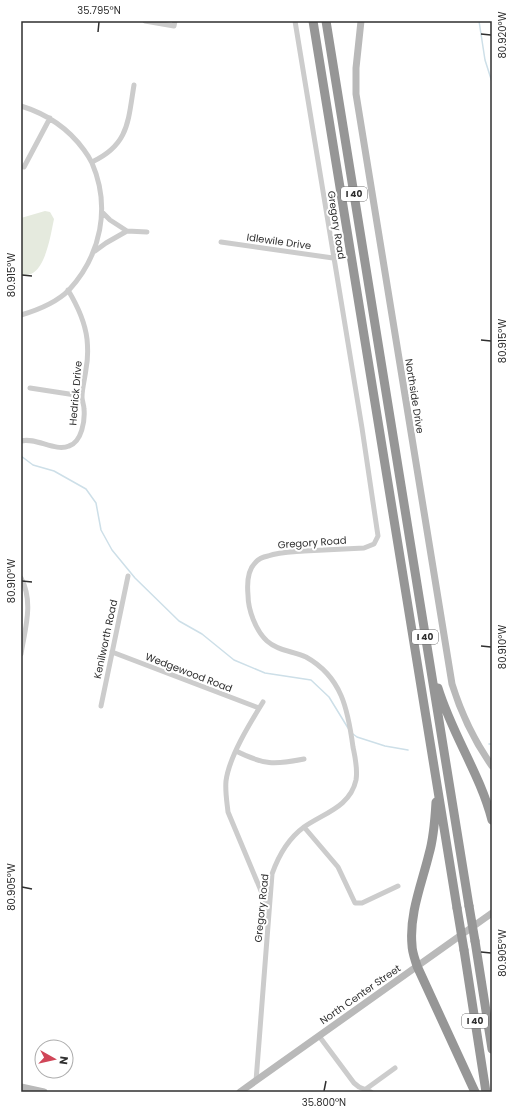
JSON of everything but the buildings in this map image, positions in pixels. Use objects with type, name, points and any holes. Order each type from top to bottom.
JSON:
[{"type":"highway","name":"I 40","points":[[313,21],[486,1092]]},
{"type":"highway","name":"I 40","points":[[326,21],[492,1049]]},
{"type":"highway","points":[[424,628],[431,665],[442,700],[488,802],[492,820]]},
{"type":"highway","points":[[434,769],[436,797],[434,825],[430,852],[414,912],[411,929],[412,946],[417,966],[475,1092]]},
{"type":"street","points":[[145,21],[174,26],[175,21]]},
{"type":"street","name":"Gregory Road","points":[[256,1081],[272,874],[276,863],[291,839],[304,827],[336,809],[345,801],[352,791],[356,779],[356,767],[346,706],[340,691],[320,666],[306,658],[274,646],[266,640],[257,627],[251,612],[248,596],[249,572],[260,558],[269,555],[288,552],[364,548],[374,544],[378,536],[362,428],[295,21]]},
{"type":"street","name":"Northside Drive","points":[[361,21],[356,68],[356,94],[452,684],[457,702],[492,766]]},
{"type":"street","points":[[92,162],[105,156],[116,147],[124,135],[128,122],[134,85]]},
{"type":"street","points":[[21,106],[35,110],[50,118],[64,128],[77,141],[92,162],[98,181],[102,212],[101,229],[94,252],[82,272],[68,290],[52,302],[33,311],[21,314]]},
{"type":"street","points":[[24,167],[50,118]]},
{"type":"street","points":[[102,212],[110,220],[127,231],[146,232]]},
{"type":"street","points":[[94,252],[127,231]]},
{"type":"street","name":"Idlewile Drive","points":[[221,242],[333,258]]},
{"type":"street","name":"Hedrick Drive","points":[[21,441],[32,440],[60,447],[69,447],[75,442],[81,432],[84,420],[82,396],[87,368],[87,338],[77,306],[68,290]]},
{"type":"street","points":[[30,388],[82,396]]},
{"type":"street","name":"Kenilworth Road","points":[[101,706],[128,576]]},
{"type":"street","points":[[21,578],[25,586],[28,599],[28,612],[21,654]]},
{"type":"street","name":"Wedgewood Road","points":[[112,652],[259,708]]},
{"type":"street","points":[[263,702],[229,766],[226,781],[226,797],[228,812],[269,912]]},
{"type":"street","points":[[236,751],[261,762],[273,764],[304,759]]},
{"type":"street","points":[[304,827],[338,867],[355,903],[362,903],[398,886]]},
{"type":"street","name":"North Center Street","points":[[240,1092],[492,913]]},
{"type":"street","points":[[319,1036],[354,1083],[371,1092]]},
{"type":"street","points":[[366,1089],[396,1068]]},
{"type":"street","points":[[22,1088],[44,1092]]},
{"type":"shaded area","points":[[45,211],[50,212],[54,219],[44,258],[36,270],[31,274],[21,275],[21,218]]},
{"type":"waterway","points":[[479,21],[485,60],[492,82]]},
{"type":"waterway","points":[[21,456],[33,465],[54,471],[86,489],[96,503],[101,530],[112,550],[135,578],[179,621],[202,634],[234,660],[265,673],[311,680],[329,697],[348,728]]},
{"type":"waterway","points":[[353,734],[357,737],[385,746],[408,750]]}]
